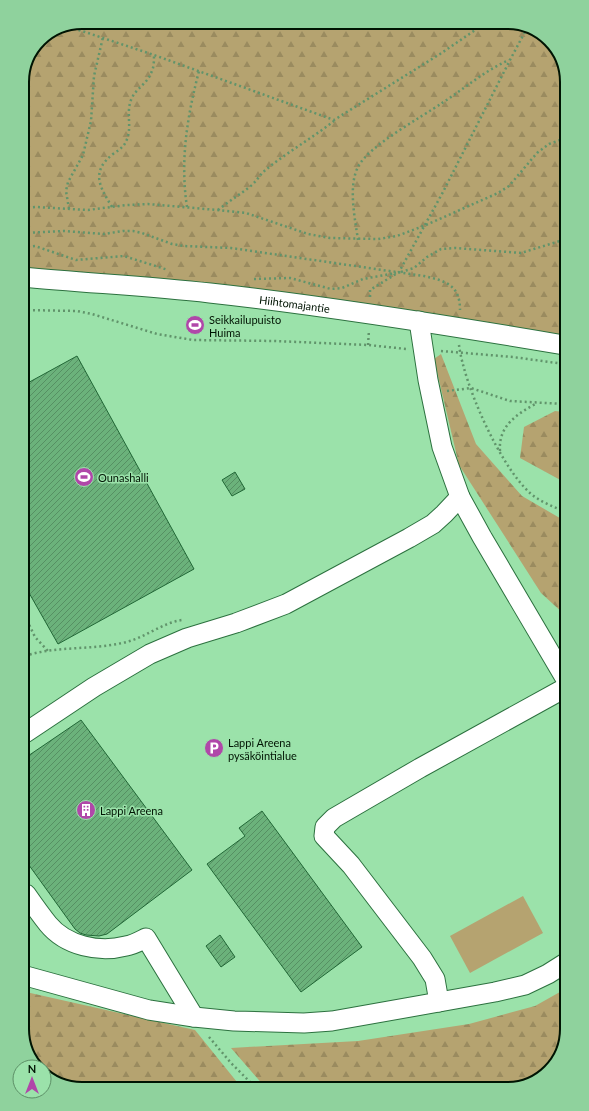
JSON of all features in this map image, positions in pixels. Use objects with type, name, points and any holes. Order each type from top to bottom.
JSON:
[{"type":"street","name":"Hiihtomajantie","points":[[29,278],[209,293],[419,321],[560,344]]},
{"type":"street","points":[[419,321],[430,393],[442,447],[460,497],[560,670]]},
{"type":"street","points":[[29,730],[94,687],[150,654],[187,638],[236,623],[286,604],[409,538],[433,524],[460,497]]},
{"type":"street","points":[[439,1002],[435,979],[422,958],[351,865],[324,836],[325,827],[334,818],[420,768],[560,691]]},
{"type":"street","points":[[29,898],[48,924],[62,936],[75,944],[105,949],[127,946],[146,938],[194,1017]]},
{"type":"street","points":[[29,977],[149,1010],[234,1021],[304,1023],[332,1021],[495,992],[525,985],[560,966]]},
{"type":"path","points":[[217,210],[245,191],[262,174],[319,133],[334,120],[440,54],[477,29]]},
{"type":"path","points":[[77,30],[199,71],[334,120]]},
{"type":"path","points":[[370,290],[400,272],[426,225],[525,32]]},
{"type":"path","points":[[68,209],[66,191],[68,182],[83,155],[88,138],[91,121],[94,76],[103,38]]},
{"type":"path","points":[[112,207],[98,182],[100,173],[106,161],[121,149],[128,138],[129,106],[132,98],[151,75],[154,56]]},
{"type":"path","points":[[358,240],[354,205],[354,180],[357,167],[373,150],[387,139],[448,100],[484,73],[510,60]]},
{"type":"path","points":[[187,208],[184,187],[184,148],[192,98],[199,71]]},
{"type":"path","points":[[29,208],[88,210],[127,204],[148,204],[217,210],[251,215],[308,234],[330,238],[358,240],[378,239],[397,236],[498,194],[510,186],[537,153],[549,144],[560,140]]},
{"type":"path","points":[[29,233],[64,231],[104,234],[133,231],[172,244],[184,246],[232,248],[400,272],[443,280],[452,286],[460,302],[458,327]]},
{"type":"path","points":[[250,279],[290,278],[331,289],[342,288],[363,279],[414,268],[427,257],[441,249],[456,248],[521,253],[560,241]]},
{"type":"path","points":[[29,247],[36,246],[76,260],[124,256],[174,272]]},
{"type":"path","points":[[29,310],[77,311],[92,314],[158,334],[193,340],[275,341],[368,346],[513,356],[560,363]]},
{"type":"path","points":[[460,352],[478,408],[500,453],[516,479],[538,500],[560,510]]},
{"type":"path","points":[[430,393],[471,388],[510,400],[560,404]]},
{"type":"path","points":[[500,453],[499,445],[502,433],[520,412],[537,403]]},
{"type":"path","points":[[29,655],[48,651],[122,643],[142,637],[163,625],[185,619]]},
{"type":"path","points":[[29,624],[36,637],[48,651]]},
{"type":"path","points":[[194,1017],[231,1063],[250,1082]]},
{"type":"green space","points":[[82,29],[510,29],[530,34],[539,40],[553,56],[559,72],[560,82],[560,344],[29,278],[29,79],[33,62],[38,53],[53,38],[62,33]]},
{"type":"green space","points":[[441,354],[476,444],[522,496],[560,518],[560,610],[541,593],[459,465],[434,359]]},
{"type":"green space","points":[[555,411],[560,412],[560,480],[520,458],[524,427]]},
{"type":"green space","points":[[523,896],[543,933],[470,973],[450,936]]},
{"type":"green space","points":[[560,992],[560,1036],[555,1052],[547,1064],[533,1075],[517,1081],[261,1082],[231,1048],[358,1041],[469,1024],[535,1006]]},
{"type":"green space","points":[[29,993],[195,1030],[237,1082],[79,1082],[59,1077],[52,1072],[52,1059],[39,1059],[33,1049],[29,1029]]},
{"type":"building","name":"Ounashalli","points":[[77,356],[194,569],[58,644],[29,593],[29,382]]},
{"type":"building","points":[[235,472],[245,489],[232,496],[222,480]]},
{"type":"building","name":"Lappi Areena","points":[[81,720],[192,870],[107,934],[99,936],[80,933],[75,929],[29,865],[29,755]]},
{"type":"building","points":[[262,811],[362,947],[301,992],[207,864],[245,836],[239,828]]},
{"type":"building","points":[[220,935],[235,957],[221,967],[206,946]]},
{"type":"place","name":"Seikkailupuisto Huima","points":[[195,325]]},
{"type":"place","name":"Ounashalli","points":[[84,477]]},
{"type":"place","name":"Lappi Areena pysäköintialue","points":[[214,748]]},
{"type":"place","name":"Lappi Areena","points":[[86,810]]}]
